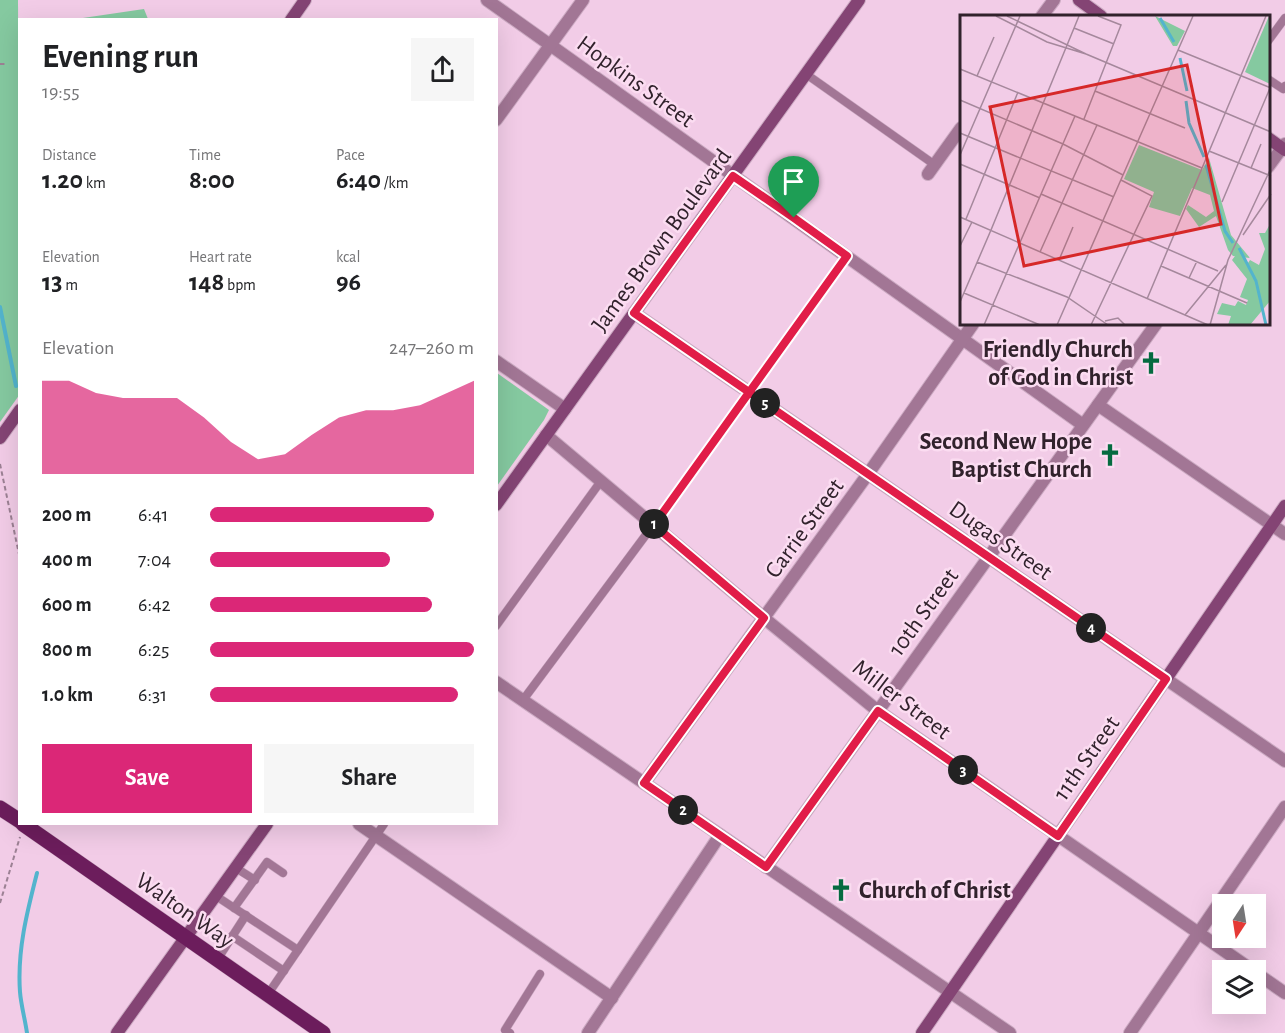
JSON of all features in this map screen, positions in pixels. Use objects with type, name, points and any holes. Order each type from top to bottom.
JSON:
[{"type":"main road","name":"Walton Way","points":[[0,808],[18,820]]},
{"type":"main road","name":"Walton Way","points":[[25,825],[323,1033]]},
{"type":"street","points":[[292,18],[305,0]]},
{"type":"street","name":"Hopkins Street","points":[[487,0],[1083,425]]},
{"type":"street","points":[[498,117],[583,0]]},
{"type":"street","name":"James Brown Boulevard","points":[[498,502],[859,0]]},
{"type":"street","points":[[1043,15],[1054,0]]},
{"type":"street","points":[[1079,0],[1100,15]]},
{"type":"street","points":[[931,170],[960,129]]},
{"type":"street","points":[[1270,139],[1284,148],[1270,166]]},
{"type":"street","name":"Dugas Street","points":[[634,313],[1285,762]]},
{"type":"street","name":"Carrie Street","points":[[644,783],[868,474],[972,326]]},
{"type":"street","name":"10th Street","points":[[766,867],[1155,326]]},
{"type":"street","points":[[498,362],[565,409]]},
{"type":"street","points":[[1098,405],[1285,534]]},
{"type":"street","points":[[0,438],[18,413]]},
{"type":"street","name":"Miller Street","points":[[546,435],[878,711],[1237,960]]},
{"type":"street","name":"11th Street","points":[[922,1033],[1285,506]]},
{"type":"street","points":[[498,683],[1010,1033]]},
{"type":"street","points":[[1130,1033],[1285,807]]},
{"type":"street","points":[[117,1033],[266,825]]},
{"type":"street","points":[[361,825],[612,998]]},
{"type":"street","points":[[588,1033],[720,835]]},
{"type":"street","name":"Miller Street","points":[[1266,980],[1285,993]]},
{"type":"lane","points":[[1270,40],[1285,18]]},
{"type":"lane","points":[[806,74],[931,170]]},
{"type":"lane","points":[[1270,80],[1283,89],[1285,86]]},
{"type":"lane","points":[[523,700],[654,525],[847,256]]},
{"type":"lane","points":[[498,623],[601,481]]},
{"type":"lane","points":[[268,994],[383,825]]},
{"type":"lane","points":[[234,908],[267,862],[283,873]]},
{"type":"lane","points":[[236,868],[255,880]]},
{"type":"lane","points":[[216,896],[246,915],[266,932],[298,950]]},
{"type":"lane","points":[[218,960],[246,915]]},
{"type":"lane","points":[[232,936],[255,948],[284,971]]},
{"type":"lane","points":[[510,1033],[506,1030],[540,974]]},
{"type":"path","points":[[0,64],[7,64]]},
{"type":"path","points":[[0,464],[18,550]]},
{"type":"path","points":[[0,903],[24,825]]},
{"type":"green space","points":[[0,0],[18,0],[18,397],[0,422]]},
{"type":"green space","points":[[144,9],[148,18],[83,18]]},
{"type":"green space","points":[[498,374],[549,410],[498,485]]},
{"type":"waterway","points":[[0,307],[16,386]]},
{"type":"waterway","points":[[27,1033],[19,977],[26,917],[37,873]]},
{"type":"place","name":"Friendly Church of God in Christ","points":[[1151,363]]},
{"type":"place","name":"Second New Hope Baptist Church","points":[[1110,455]]},
{"type":"place","name":"Church of Christ","points":[[841,890]]},
{"type":"route","points":[[794,218],[733,176],[634,313],[750,392],[1166,679],[1058,836],[878,711],[766,867],[644,783],[764,618],[654,525],[750,392],[847,256],[794,218]]}]
